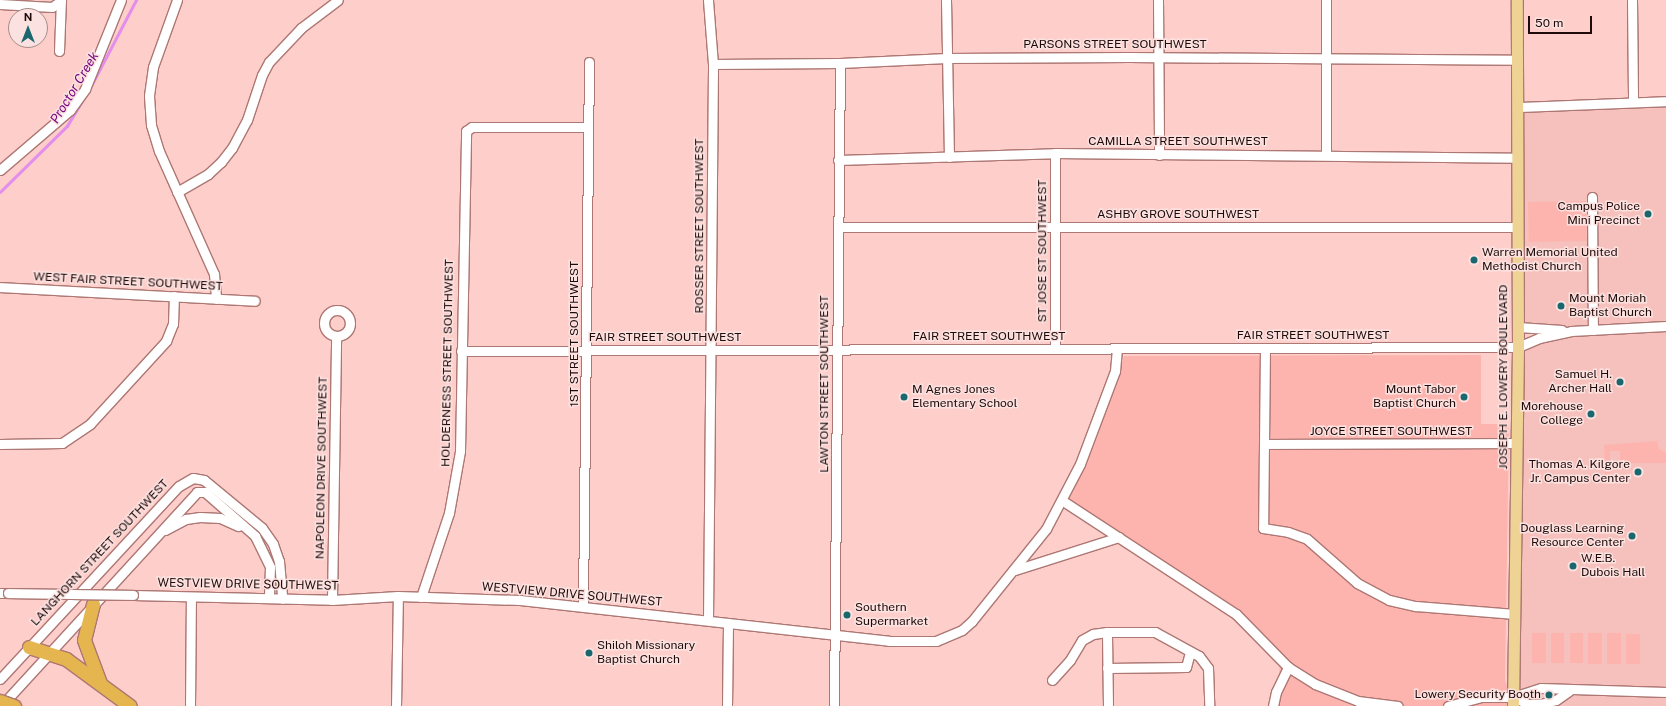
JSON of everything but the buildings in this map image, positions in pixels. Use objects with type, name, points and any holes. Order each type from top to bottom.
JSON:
[{"type":"highway","points":[[93,604],[84,640],[100,683]]},
{"type":"highway","points":[[30,648],[50,652],[66,659],[130,706]]},
{"type":"highway","points":[[0,701],[14,706]]},
{"type":"main road","name":"JOSEPH E. LOWERY BOULEVARD","points":[[1513,701],[1518,347],[1517,0]]},
{"type":"street","points":[[0,170],[48,131],[74,105],[85,89],[121,0]]},
{"type":"street","points":[[177,0],[153,67],[149,96],[151,125],[159,151],[214,274],[216,299]]},
{"type":"street","points":[[177,192],[208,174],[221,162],[232,148],[247,120],[262,75],[269,62],[300,28],[338,0]]},
{"type":"street","name":"ROSSER STREET SOUTHWEST","points":[[708,0],[713,64],[708,620]]},
{"type":"street","points":[[946,0],[948,158]]},
{"type":"street","points":[[1158,0],[1158,155]]},
{"type":"street","points":[[1326,0],[1326,155]]},
{"type":"street","points":[[1632,0],[1633,102]]},
{"type":"street","points":[[0,4],[52,7],[61,1]]},
{"type":"street","points":[[59,51],[61,1]]},
{"type":"street","name":"PARSONS STREET SOUTHWEST","points":[[713,64],[840,63],[947,58],[1158,57],[1517,60]]},
{"type":"street","name":"1ST STREET SOUTHWEST","points":[[583,606],[588,62]]},
{"type":"street","name":"LAWTON STREET SOUTHWEST","points":[[834,706],[840,63]]},
{"type":"street","points":[[1518,107],[1666,101]]},
{"type":"street","name":"HOLDERNESS STREET SOUTHWEST","points":[[421,597],[449,513],[457,481],[460,451],[464,148],[466,131],[472,127],[588,127]]},
{"type":"street","name":"CAMILLA STREET SOUTHWEST","points":[[838,160],[948,158],[1055,153],[1518,158]]},
{"type":"street","name":"ST JOSE ST SOUTHWEST","points":[[1055,153],[1055,349]]},
{"type":"street","points":[[1592,197],[1593,330]]},
{"type":"street","name":"ASHBY GROVE SOUTHWEST","points":[[838,227],[1518,227]]},
{"type":"street","name":"WEST FAIR STREET SOUTHWEST","points":[[0,287],[255,301]]},
{"type":"street","points":[[0,444],[62,443],[90,424],[166,341],[173,324],[174,296]]},
{"type":"street","points":[[1518,327],[1571,331],[1666,326]]},
{"type":"street","points":[[1518,347],[1538,338],[1571,331]]},
{"type":"street","name":"NAPOLEON DRIVE SOUTHWEST","points":[[332,600],[336,336]]},
{"type":"street","name":"FAIR STREET SOUTHWEST","points":[[461,351],[1518,347]]},
{"type":"street","points":[[1265,348],[1263,528],[1288,532],[1307,539],[1357,583],[1389,600],[1416,606],[1515,614]]},
{"type":"street","name":"WESTVIEW DRIVE SOUTHWEST","points":[[4,593],[133,594],[191,597],[332,600],[398,596],[520,600],[835,635],[921,642],[950,637],[972,621],[1015,570],[1046,529],[1063,501],[1080,464],[1114,371],[1117,349]]},
{"type":"street","name":"JOYCE STREET SOUTHWEST","points":[[1265,444],[1517,443]]},
{"type":"street","points":[[197,492],[193,478],[204,480],[262,528],[279,561],[282,599]]},
{"type":"street","name":"LANGHORN STREET SOUTHWEST","points":[[0,679],[179,486],[193,478]]},
{"type":"street","points":[[1,706],[197,492],[205,492],[255,536],[270,567],[269,598]]},
{"type":"street","points":[[1063,501],[1236,614],[1288,667],[1336,694],[1358,701],[1398,706]]},
{"type":"street","points":[[158,533],[186,519],[200,517],[220,518],[247,530]]},
{"type":"street","points":[[1015,570],[1119,538]]},
{"type":"street","points":[[396,706],[398,596]]},
{"type":"street","points":[[190,706],[191,597]]},
{"type":"street","points":[[727,706],[728,623]]},
{"type":"street","points":[[1107,632],[1108,706]]},
{"type":"street","points":[[1052,680],[1070,660],[1082,640],[1093,634],[1107,632],[1155,632],[1199,656],[1208,668],[1209,706]]},
{"type":"street","points":[[1107,668],[1186,667],[1190,652]]},
{"type":"street","points":[[1273,706],[1276,692],[1288,667]]},
{"type":"street","points":[[1513,701],[1540,688],[1569,691],[1666,692]]},
{"type":"street","points":[[1448,706],[1480,697],[1528,704],[1540,704],[1556,700],[1569,691]]},
{"type":"shaded area","name":"Morehouse College","points":[[1666,100],[1666,706],[1515,706],[1518,347],[1592,328],[1515,335],[1519,108]]},
{"type":"shaded area","points":[[1586,201],[1587,241],[1529,242],[1528,202]]},
{"type":"shaded area","points":[[1481,355],[1481,424],[1509,424],[1505,680],[1514,706],[1277,706],[1280,662],[1249,633],[1216,605],[1064,507],[1124,356]]},
{"type":"shaded area","points":[[1657,441],[1659,449],[1666,453],[1666,463],[1620,463],[1620,451],[1610,451],[1610,483],[1605,483],[1604,445]]},
{"type":"shaded area","points":[[1532,633],[1546,633],[1546,663],[1532,663]]},
{"type":"shaded area","points":[[1551,633],[1564,633],[1564,663],[1551,663]]},
{"type":"shaded area","points":[[1570,633],[1583,633],[1583,663],[1570,663]]},
{"type":"shaded area","points":[[1588,633],[1602,633],[1602,664],[1588,664]]},
{"type":"shaded area","points":[[1607,633],[1621,633],[1621,664],[1607,664]]},
{"type":"shaded area","points":[[1626,634],[1640,634],[1640,664],[1626,664]]},
{"type":"waterway","name":"Proctor Creek","points":[[90,88],[136,0]]},
{"type":"waterway","name":"Proctor Creek","points":[[0,192],[67,126],[85,96]]},
{"type":"place","name":"Campus Police Mini Precinct","points":[[1648,214]]},
{"type":"place","name":"Warren Memorial United Methodist Church","points":[[1474,260]]},
{"type":"place","name":"Mount Moriah Baptist Church","points":[[1561,306]]},
{"type":"place","name":"Samuel H. Archer Hall","points":[[1620,382]]},
{"type":"place","name":"M Agnes Jones Elementary School","points":[[904,397]]},
{"type":"place","name":"Mount Tabor Baptist Church","points":[[1464,397]]},
{"type":"place","name":"Morehouse College","points":[[1591,414]]},
{"type":"place","name":"Thomas A. Kilgore Jr. Campus Center","points":[[1638,472]]},
{"type":"place","name":"Douglass Learning Resource Center","points":[[1632,536]]},
{"type":"place","name":"W.E.B. Dubois Hall","points":[[1573,566]]},
{"type":"place","name":"Southern Supermarket","points":[[847,615]]},
{"type":"place","name":"Shiloh Missionary Baptist Church","points":[[589,653]]},
{"type":"place","name":"Lowery Security Booth","points":[[1549,695]]}]
